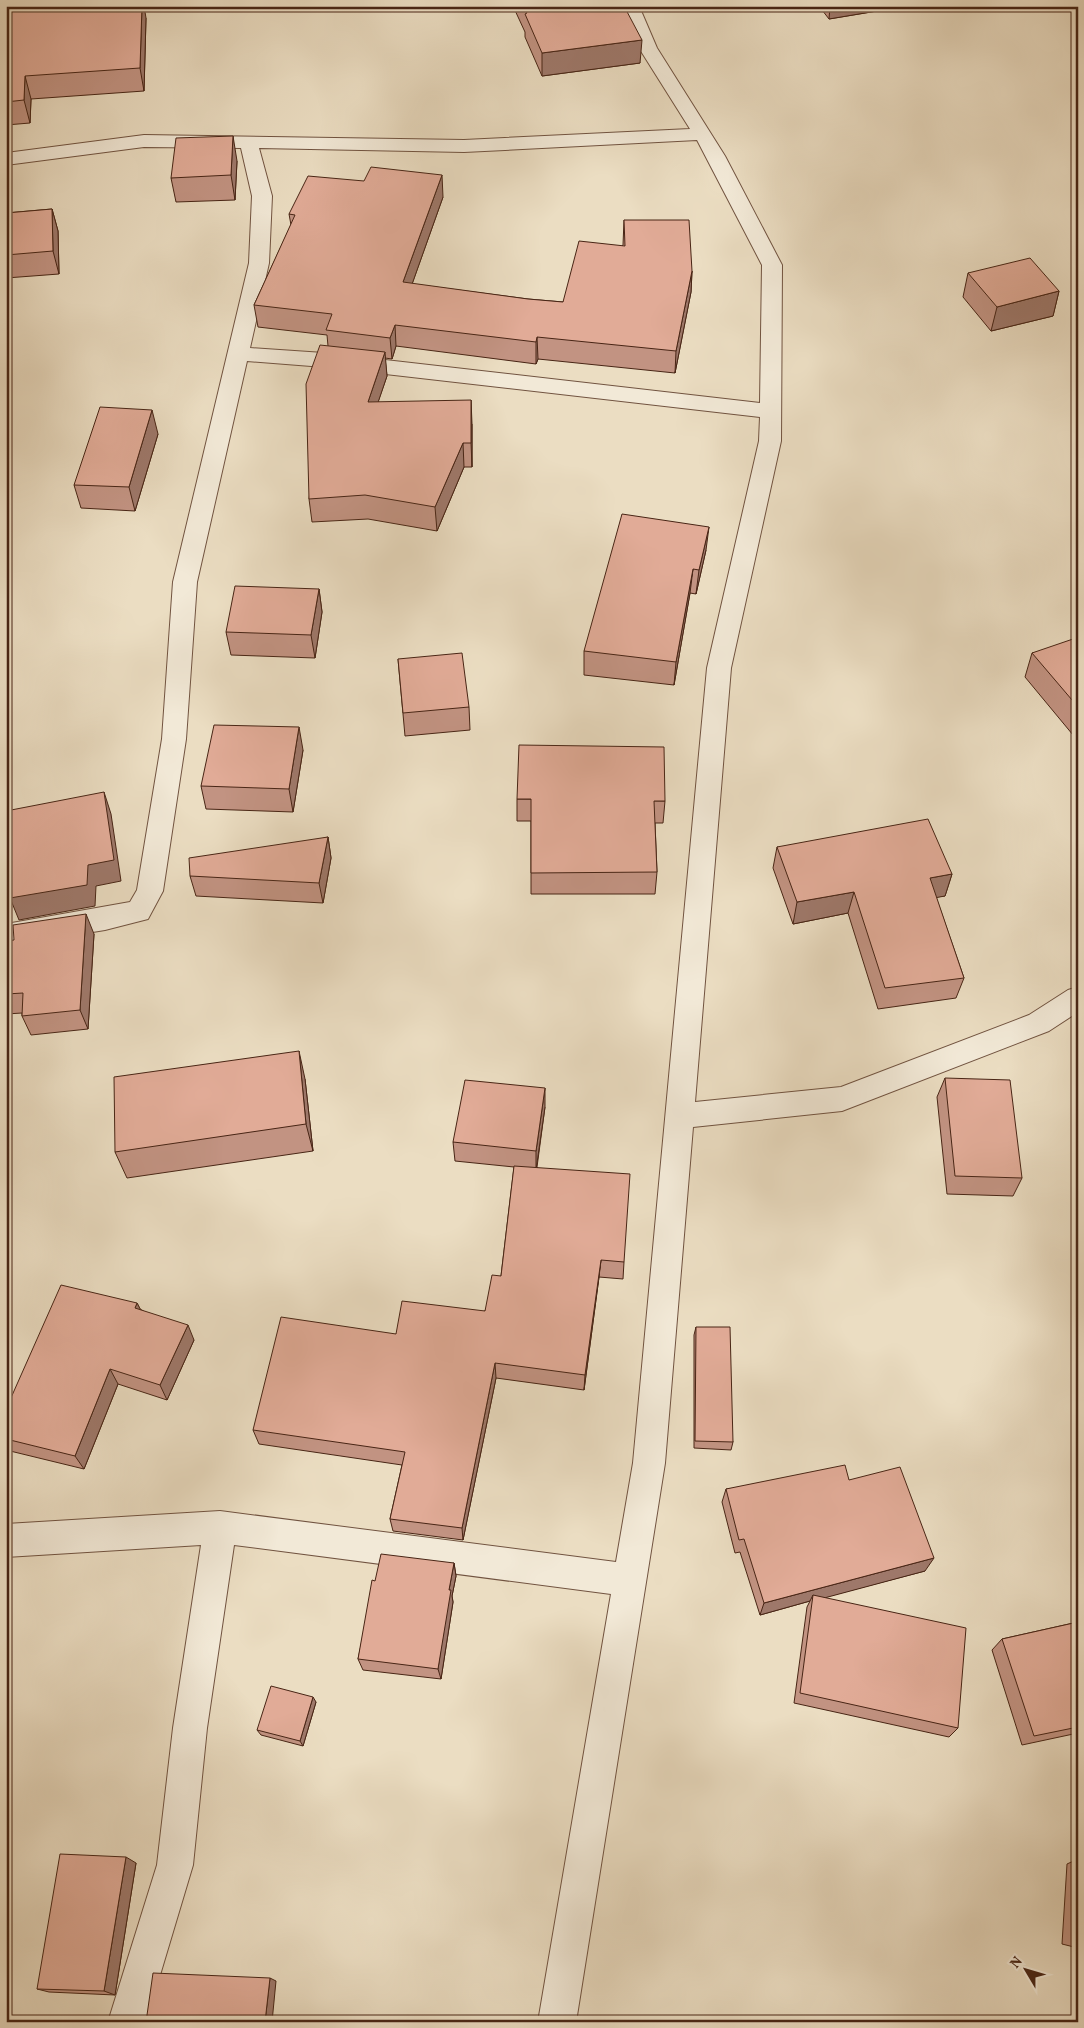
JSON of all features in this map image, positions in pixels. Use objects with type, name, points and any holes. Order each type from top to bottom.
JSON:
[{"type":"street","points":[[557,2022],[649,1463],[719,668],[770,441],[772,265],[716,156],[648,48],[630,6]]},
{"type":"street","points":[[6,159],[144,141],[464,146],[702,134]]},
{"type":"street","points":[[6,935],[105,919],[139,911],[150,891],[174,739],[185,582],[259,263],[262,196],[249,144]]},
{"type":"street","points":[[238,354],[324,360],[770,411]]},
{"type":"street","points":[[679,1116],[842,1099],[1039,1023],[1078,998]]},
{"type":"street","points":[[6,1541],[220,1527],[630,1580]]},
{"type":"street","points":[[127,2022],[174,1866],[190,1728],[220,1527]]},
{"type":"building","points":[[6,6],[142,6],[140,68],[25,76],[24,100],[6,102]]},
{"type":"building","points":[[523,6],[624,6],[642,40],[542,53]]},
{"type":"building","points":[[233,136],[231,175],[171,178],[176,138]]},
{"type":"building","points":[[371,167],[442,175],[403,282],[563,302],[579,241],[625,246],[624,220],[689,220],[692,271],[676,351],[537,337],[536,342],[395,325],[390,338],[326,330],[332,314],[254,305],[295,215],[289,214],[308,176],[364,181]]},
{"type":"building","points":[[52,209],[53,251],[6,255],[6,213]]},
{"type":"building","points":[[1030,258],[1059,291],[997,307],[968,273]]},
{"type":"building","points":[[320,345],[385,352],[368,402],[471,400],[471,443],[463,443],[435,507],[365,495],[309,499],[306,384]]},
{"type":"building","points":[[100,407],[152,410],[129,487],[74,485]]},
{"type":"building","points":[[622,514],[709,527],[699,570],[693,569],[676,662],[584,651]]},
{"type":"building","points":[[235,586],[319,589],[311,635],[226,632]]},
{"type":"building","points":[[1073,639],[1078,645],[1078,707],[1032,653]]},
{"type":"building","points":[[462,653],[469,707],[403,713],[398,659]]},
{"type":"building","points":[[214,725],[299,727],[289,789],[201,786]]},
{"type":"building","points":[[519,745],[664,747],[665,801],[654,801],[657,872],[531,873],[531,799],[517,799]]},
{"type":"building","points":[[104,792],[114,860],[88,865],[87,885],[10,898],[6,864],[6,811]]},
{"type":"building","points":[[928,819],[952,874],[930,878],[964,978],[885,988],[854,892],[797,902],[777,847]]},
{"type":"building","points":[[328,837],[319,883],[190,876],[189,858]]},
{"type":"building","points":[[86,914],[80,1010],[22,1016],[23,993],[6,994],[6,941],[14,940],[13,925]]},
{"type":"building","points":[[299,1051],[306,1124],[115,1152],[114,1077]]},
{"type":"building","points":[[945,1078],[1010,1080],[1022,1178],[955,1176]]},
{"type":"building","points":[[465,1080],[545,1088],[536,1151],[453,1142]]},
{"type":"building","points":[[514,1166],[630,1174],[624,1262],[601,1260],[585,1375],[495,1363],[462,1528],[390,1519],[405,1452],[253,1430],[281,1317],[396,1334],[402,1301],[485,1311],[492,1275],[501,1276]]},
{"type":"building","points":[[61,1285],[137,1303],[135,1308],[188,1325],[160,1385],[110,1369],[75,1456],[6,1439],[6,1409]]},
{"type":"building","points":[[696,1327],[730,1327],[733,1442],[695,1441]]},
{"type":"building","points":[[845,1465],[849,1480],[900,1467],[934,1558],[764,1603],[744,1539],[739,1540],[726,1489]]},
{"type":"building","points":[[381,1554],[454,1563],[438,1669],[358,1659],[372,1580],[375,1581]]},
{"type":"building","points":[[813,1595],[966,1628],[958,1728],[800,1693]]},
{"type":"building","points":[[1078,1622],[1078,1727],[1034,1736],[1002,1639]]},
{"type":"building","points":[[271,1686],[313,1697],[300,1741],[257,1730]]},
{"type":"building","points":[[60,1854],[126,1857],[104,1991],[37,1989]]},
{"type":"building","points":[[1078,1899],[1078,1940],[1075,1939]]},
{"type":"building","points":[[153,1973],[270,1978],[265,2022],[146,2022]]}]
